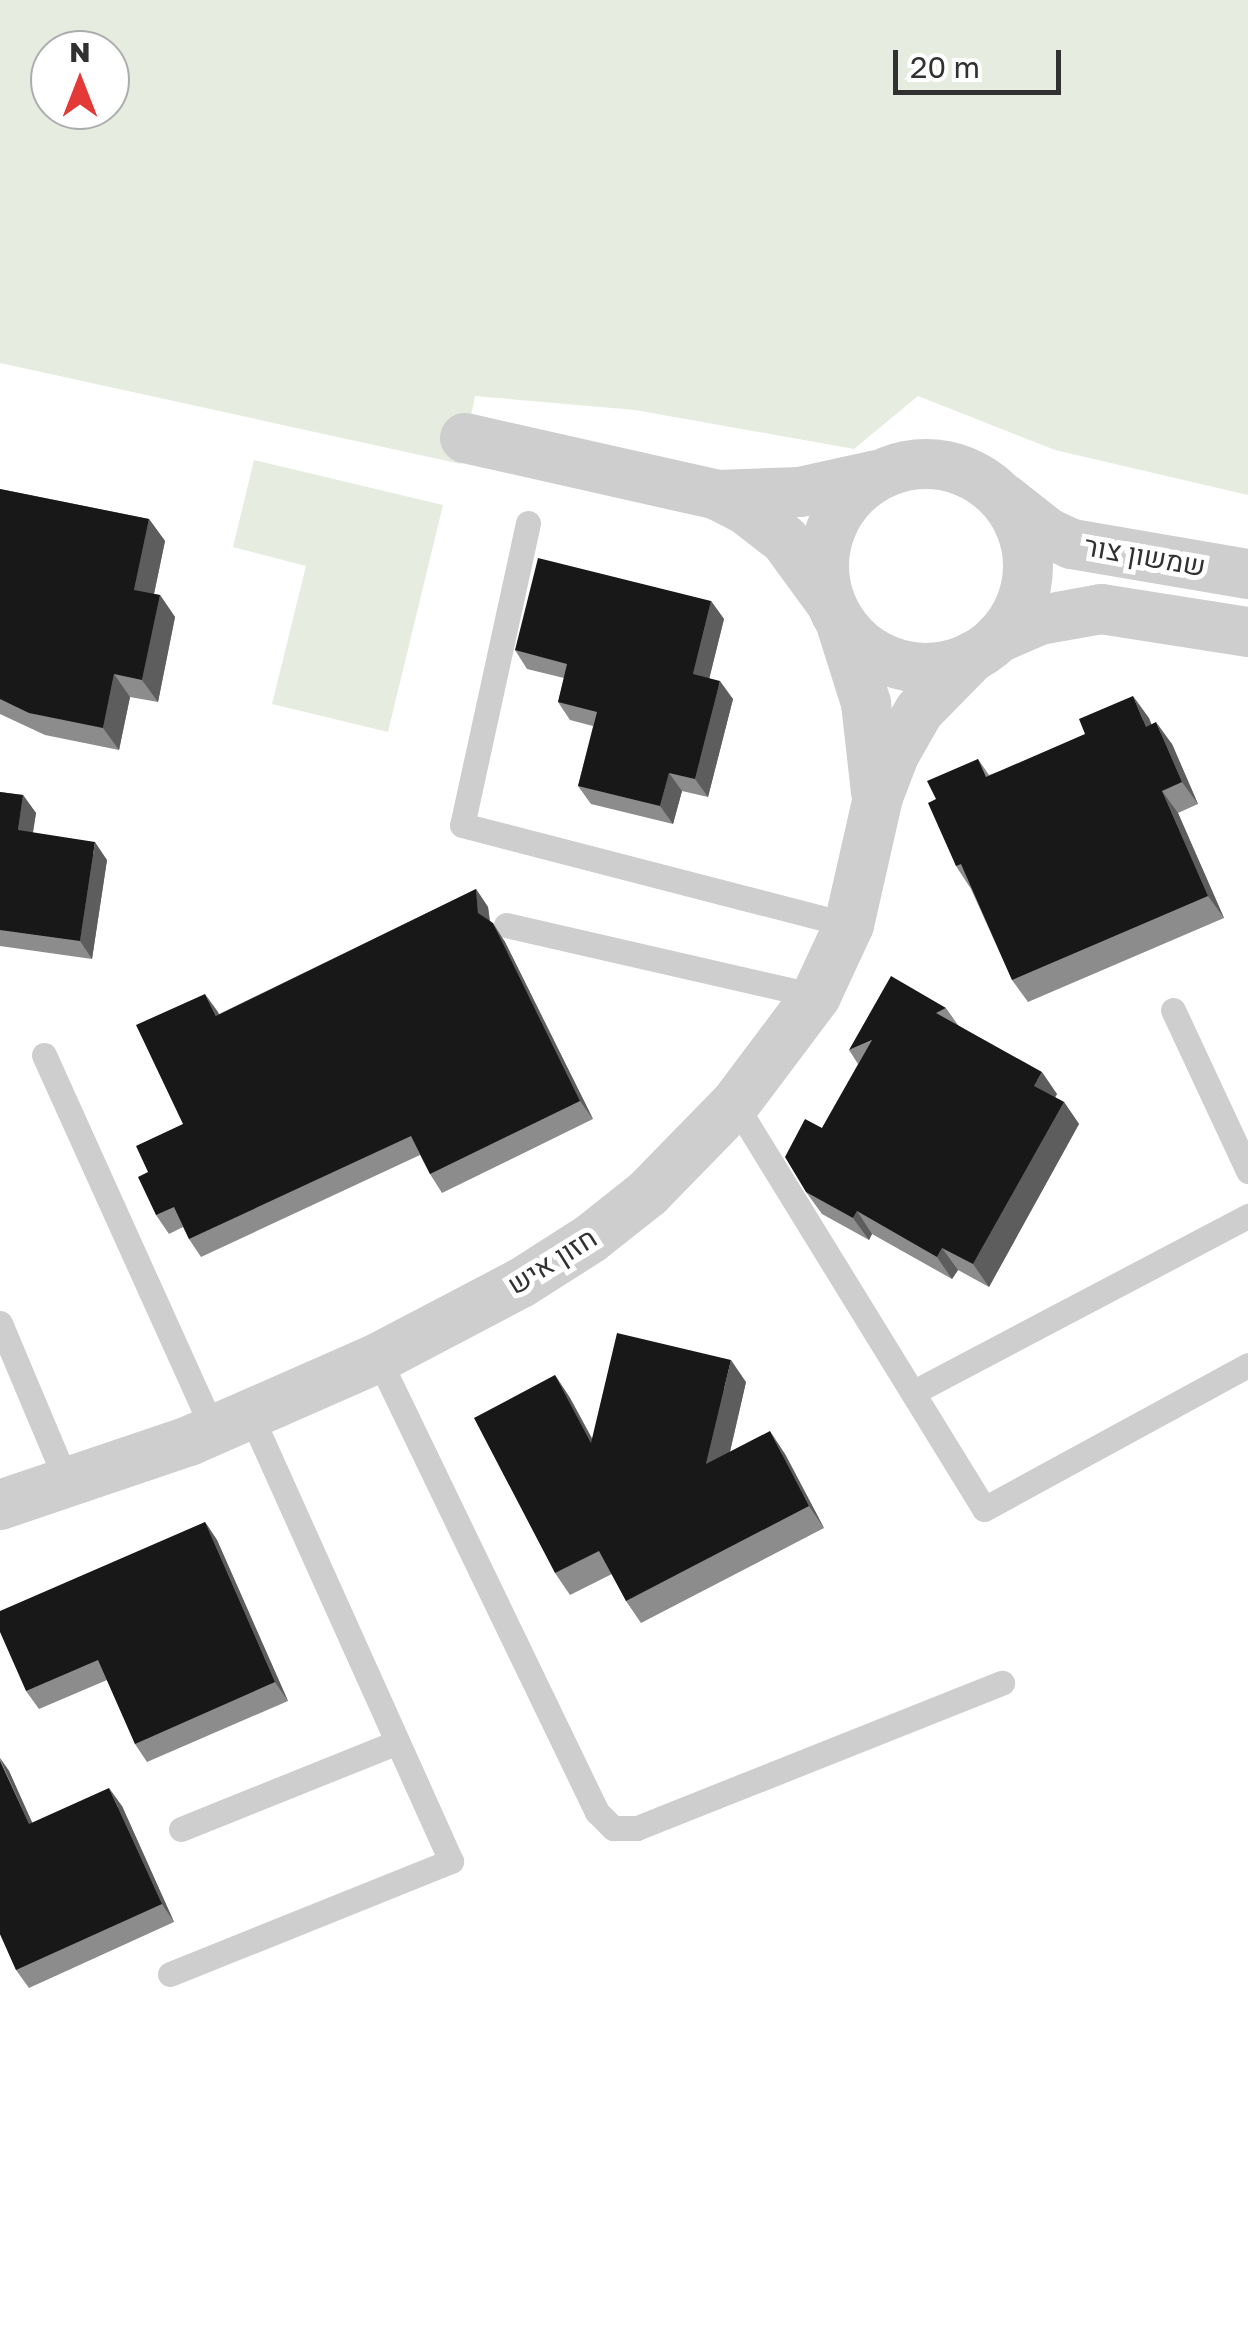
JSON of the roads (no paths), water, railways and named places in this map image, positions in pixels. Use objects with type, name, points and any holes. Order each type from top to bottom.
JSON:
[{"type":"street","points":[[466,438],[717,495],[746,510],[785,540],[865,649],[909,667],[943,667],[986,647],[1023,599],[1028,566],[1023,534],[998,493],[973,475],[943,465],[909,465],[800,492],[717,495]]},
{"type":"street","points":[[835,613],[822,566],[834,518],[853,493],[886,472]]},
{"type":"street","name":"שמשון צור","points":[[998,493],[1048,534],[1072,544],[1248,574]]},
{"type":"street","name":"שמשון צור","points":[[986,647],[1040,620],[1101,609],[1248,632]]},
{"type":"street","name":"חזון איש","points":[[835,613],[870,724],[875,816]]},
{"type":"street","name":"חזון איש","points":[[26,1500],[232,1424],[378,1358],[521,1283],[590,1239],[648,1194],[735,1104],[816,996],[849,925],[886,775],[919,712],[986,647]]},
{"type":"lane","points":[[528,523],[462,825],[849,925]]},
{"type":"lane","points":[[506,925],[816,996]]},
{"type":"lane","points":[[1172,1010],[1248,1172]]},
{"type":"lane","points":[[44,1056],[397,1742],[451,1861],[170,1974]]},
{"type":"lane","points":[[735,1104],[984,1508],[1248,1366]]},
{"type":"lane","points":[[914,1392],[1248,1216]]},
{"type":"lane","points":[[0,1323],[26,1500]]},
{"type":"lane","points":[[378,1358],[597,1812],[613,1828],[637,1828],[1002,1683]]},
{"type":"lane","points":[[180,1829],[397,1742]]}]
